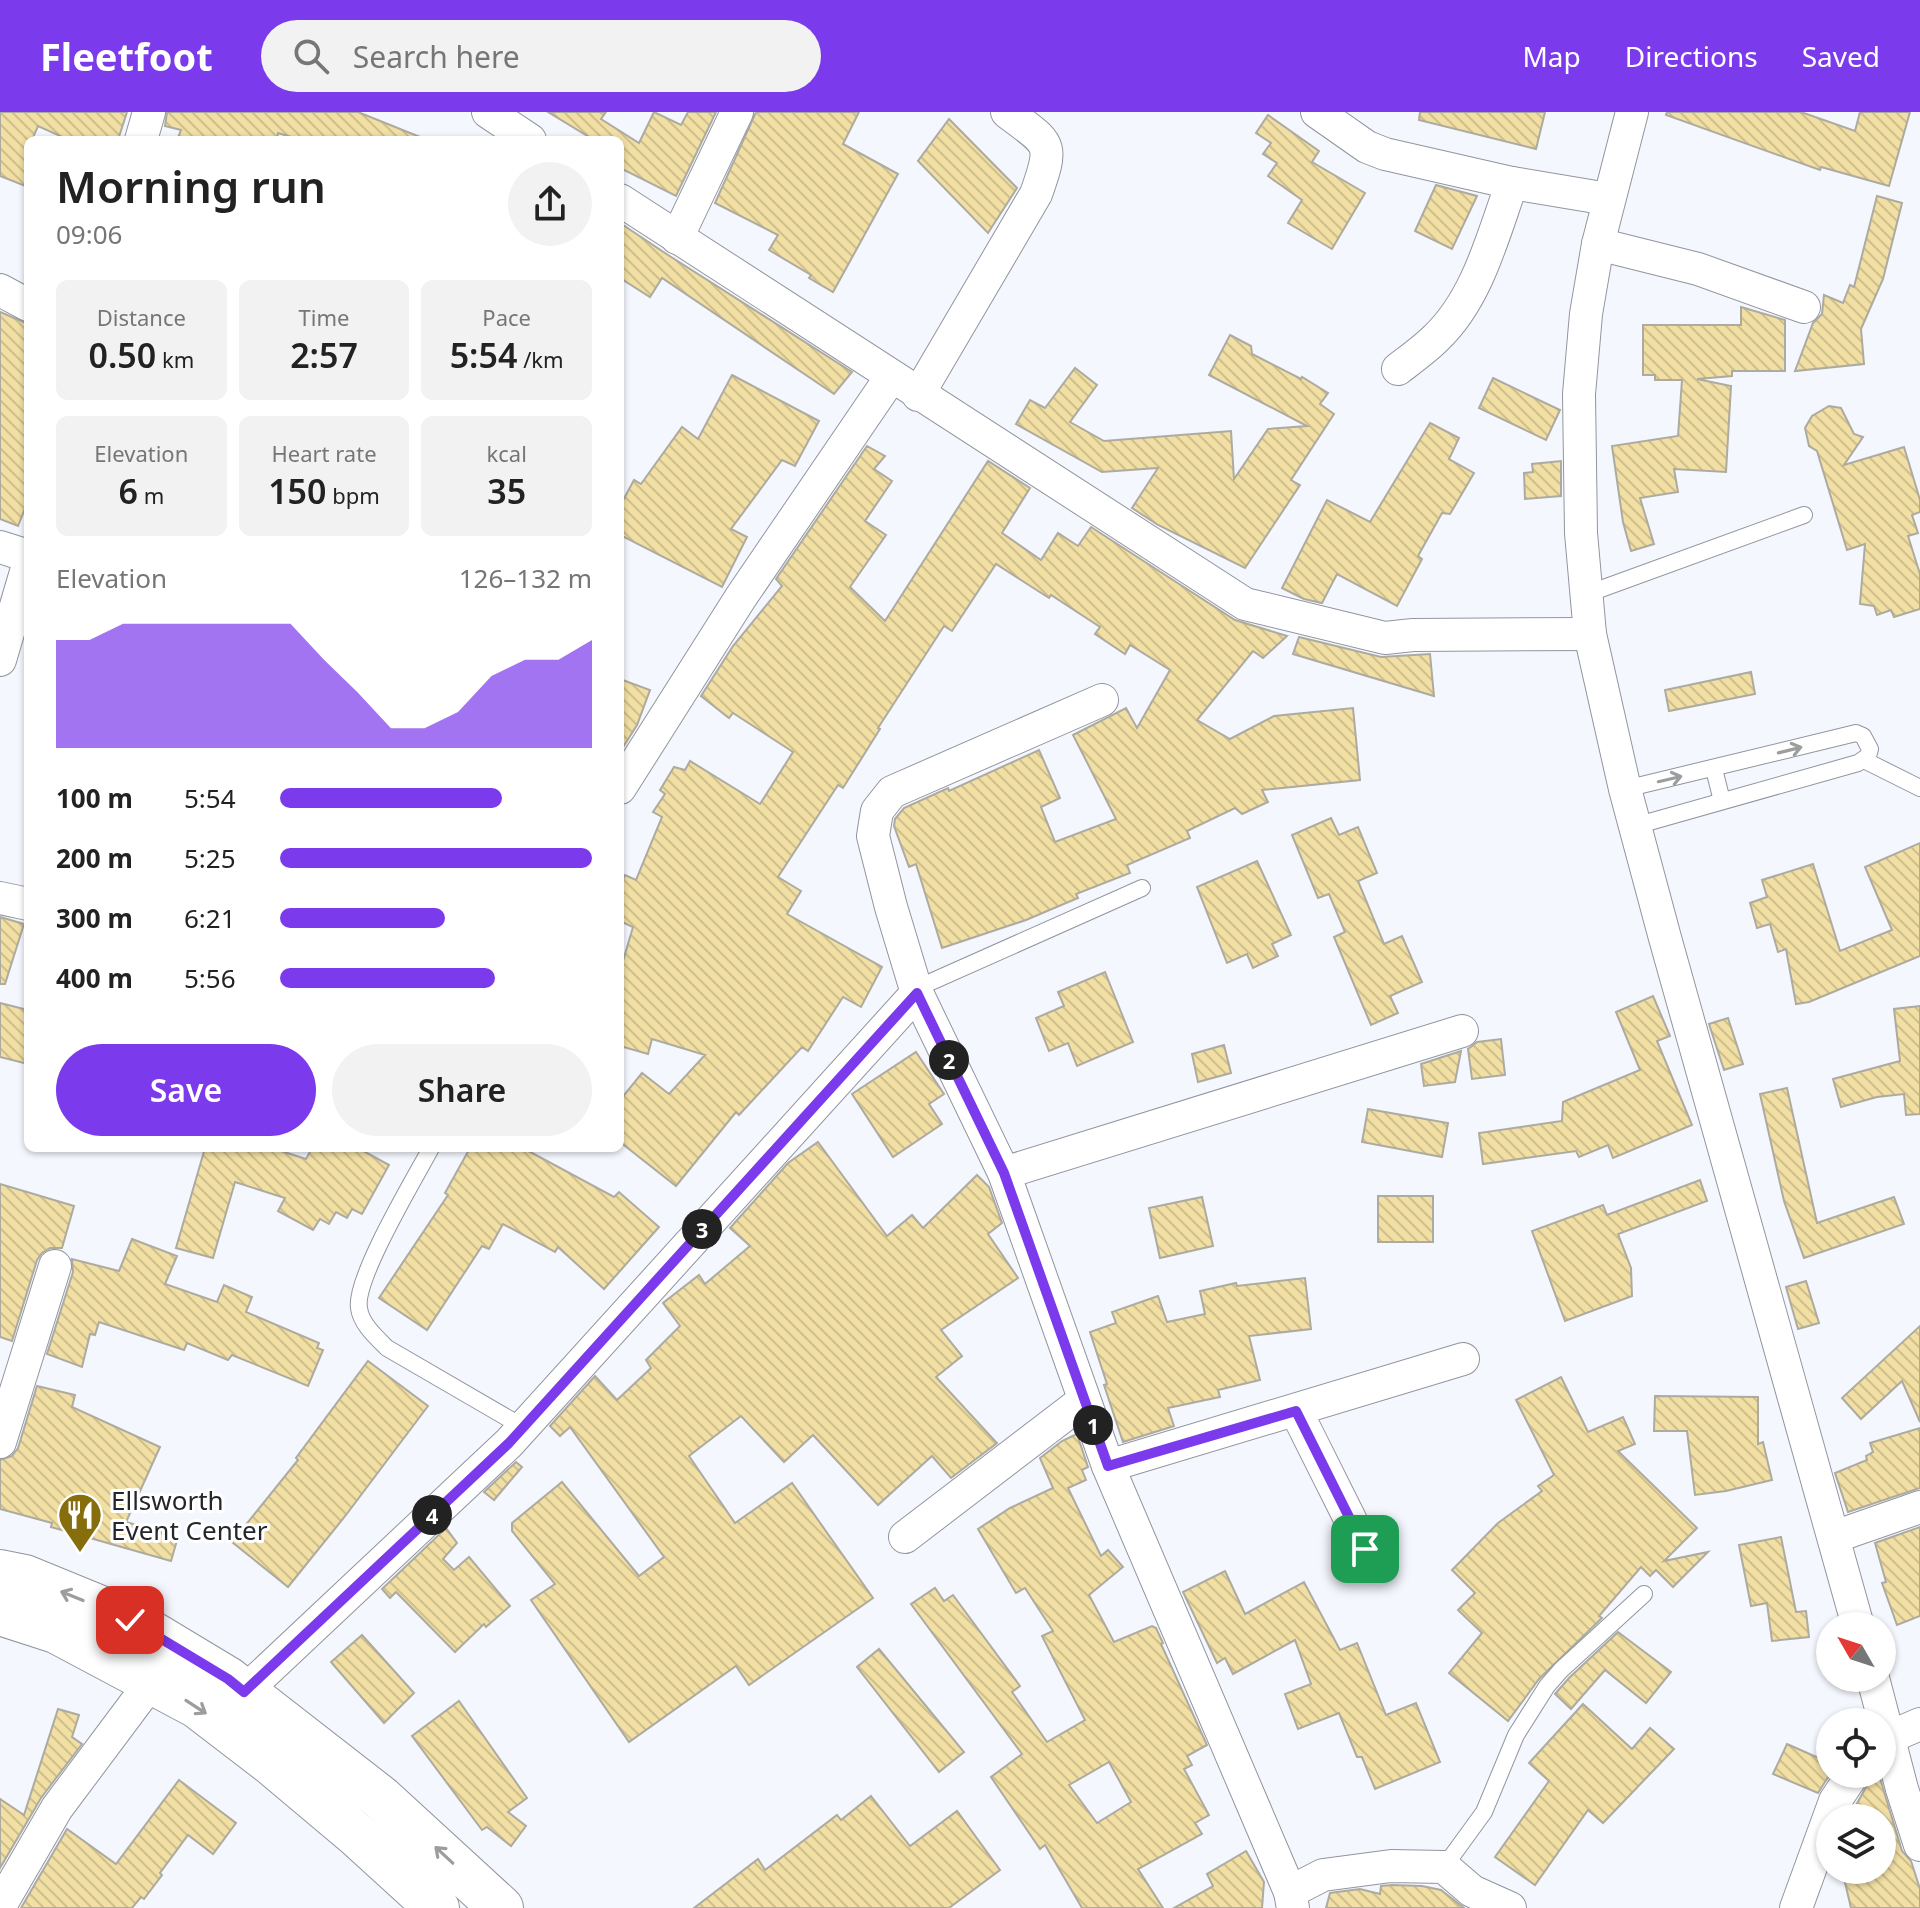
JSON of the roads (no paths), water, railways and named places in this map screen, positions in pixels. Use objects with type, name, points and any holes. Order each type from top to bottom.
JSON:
[{"type":"main road","points":[[0,1572],[25,1577],[130,1620],[228,1679],[381,1798],[501,1908]]},
{"type":"main road","points":[[0,1613],[56,1631],[197,1706],[358,1836],[437,1908]]},
{"type":"street","points":[[142,136],[149,112]]},
{"type":"street","points":[[488,112],[524,136]]},
{"type":"street","points":[[677,238],[737,112]]},
{"type":"street","points":[[918,395],[1036,194],[1049,159],[1044,141],[1007,112]]},
{"type":"street","points":[[1317,112],[1367,147],[1385,154],[1512,183],[1608,199]]},
{"type":"street","points":[[1632,112],[1598,244],[1586,314],[1579,394],[1581,533],[1590,634],[1625,789],[1854,1612]]},
{"type":"street","points":[[1398,369],[1438,336],[1462,304],[1479,273],[1512,183]]},
{"type":"street","points":[[624,203],[1245,604],[1385,638],[1413,635],[1590,634]]},
{"type":"street","points":[[1598,244],[1698,269],[1804,307]]},
{"type":"street","points":[[0,290],[24,303]]},
{"type":"street","points":[[624,782],[741,597],[891,377]]},
{"type":"street","points":[[0,547],[24,555]]},
{"type":"street","points":[[12,643],[24,584]]},
{"type":"street","points":[[1102,700],[892,792],[882,801],[873,836],[916,991],[1004,1173],[1108,1466],[1292,1900],[1323,1875],[1391,1866],[1444,1867],[1472,1891],[1510,1908]]},
{"type":"street","points":[[0,898],[24,903]]},
{"type":"street","points":[[244,1692],[523,1427],[916,991]]},
{"type":"street","points":[[1004,1173],[1462,1031]]},
{"type":"street","points":[[0,1442],[55,1266]]},
{"type":"street","points":[[1108,1466],[1463,1359]]},
{"type":"street","points":[[905,1537],[1083,1401]]},
{"type":"street","points":[[1296,1411],[1365,1549]]},
{"type":"street","points":[[1834,1537],[1920,1507]]},
{"type":"street","points":[[0,1906],[57,1808],[152,1681]]},
{"type":"street","points":[[1896,1736],[1920,1724]]},
{"type":"street","points":[[1896,1759],[1911,1787],[1920,1845]]},
{"type":"street","points":[[1796,1908],[1835,1801],[1844,1788]]},
{"type":"lane","points":[[1587,594],[1804,515]]},
{"type":"lane","points":[[1625,789],[1856,733],[1863,736],[1870,749],[1864,760]]},
{"type":"lane","points":[[1635,826],[1864,760],[1920,788]]},
{"type":"lane","points":[[1714,769],[1722,801]]},
{"type":"lane","points":[[916,991],[1142,888]]},
{"type":"lane","points":[[429,1152],[362,1281],[359,1307],[370,1333],[387,1348],[523,1427]]},
{"type":"lane","points":[[1444,1867],[1484,1812],[1516,1735],[1547,1686],[1644,1594]]},
{"type":"place","name":"Ellsworth Event Center","points":[[80,1554]]}]
